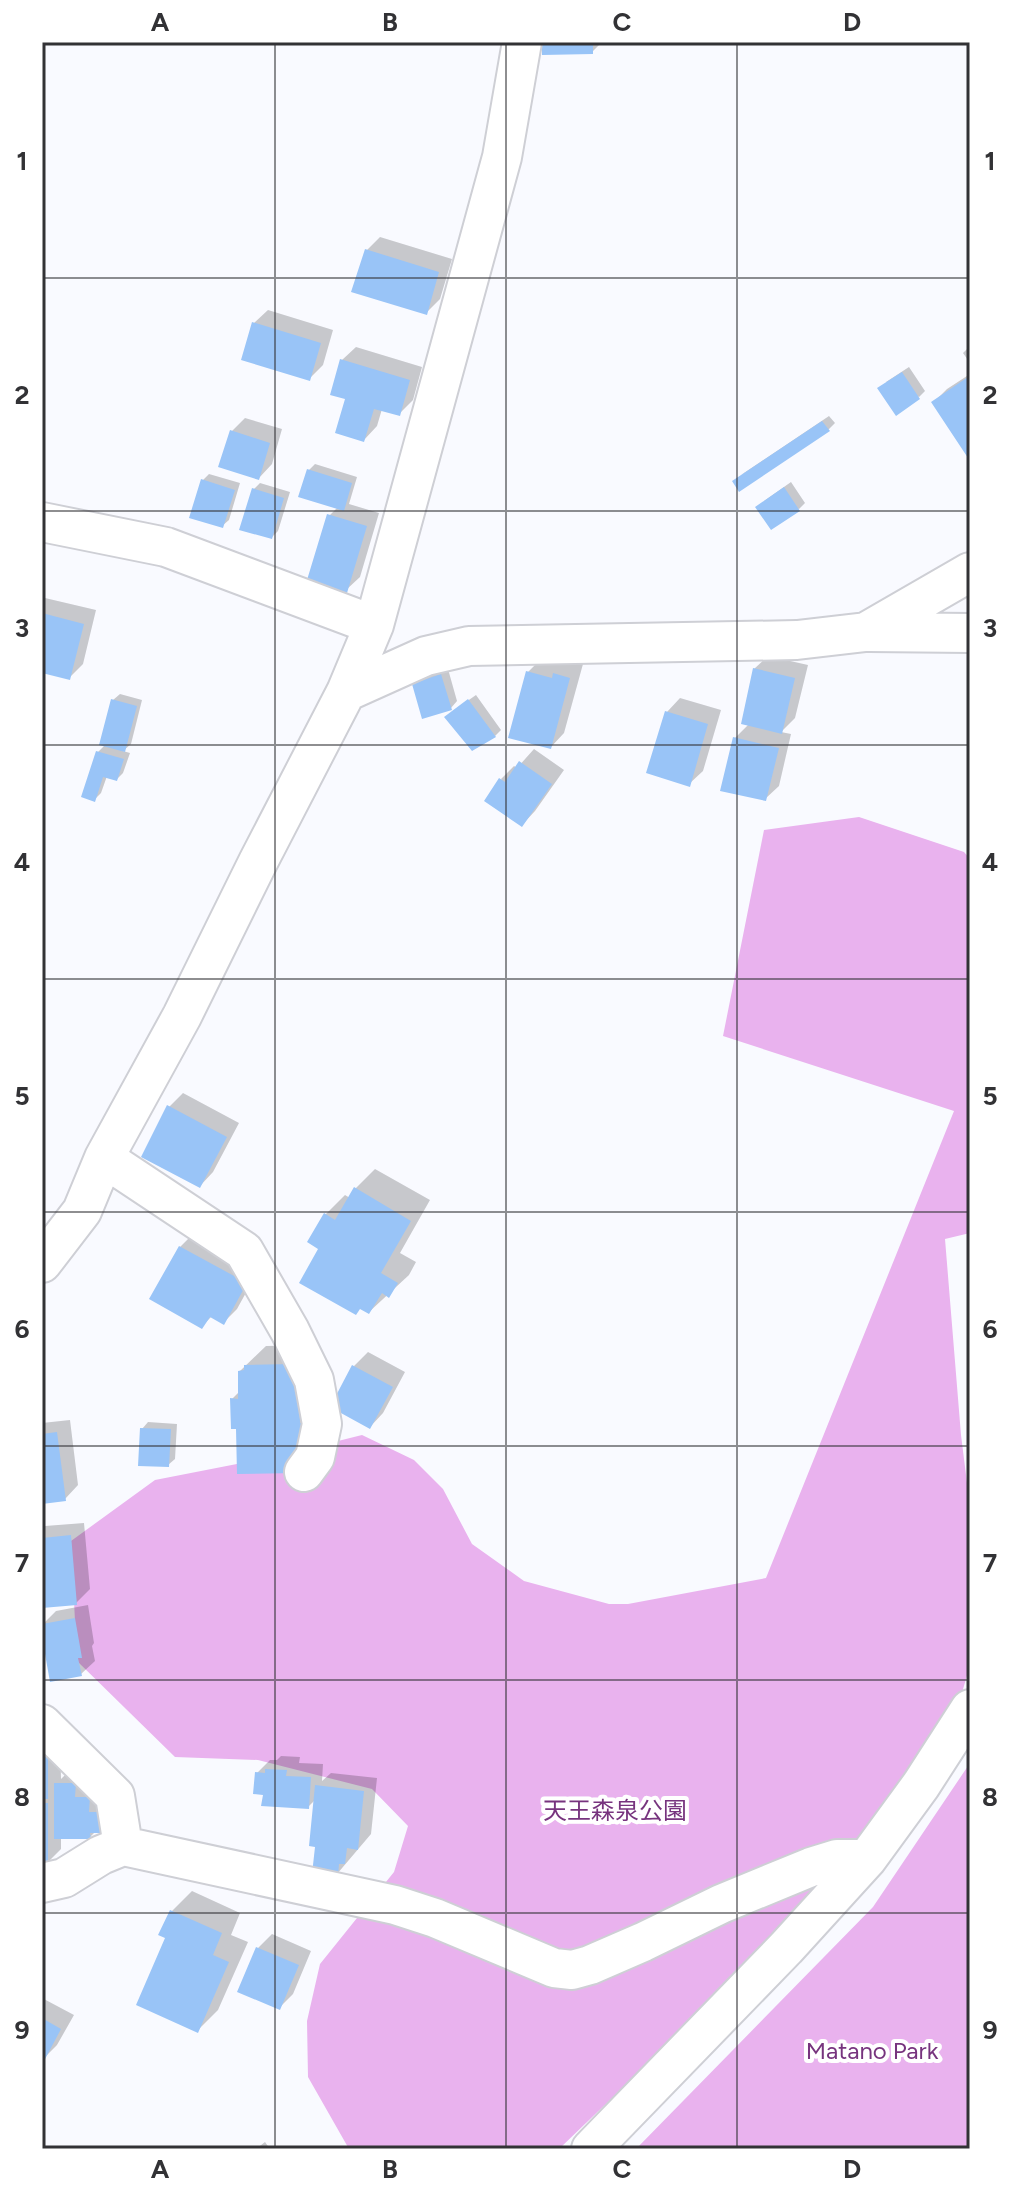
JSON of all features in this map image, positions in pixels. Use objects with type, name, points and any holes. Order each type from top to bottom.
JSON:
[{"type":"street","points":[[42,1263],[82,1211],[104,1158],[182,1016],[346,692],[374,625],[502,157],[522,42]]},
{"type":"street","points":[[42,522],[166,547],[374,625]]},
{"type":"street","points":[[866,632],[970,572]]},
{"type":"street","points":[[346,692],[426,656],[469,646],[797,640],[866,632],[970,633]]},
{"type":"street","points":[[104,1158],[244,1251],[314,1380],[322,1424],[315,1457],[304,1472]]},
{"type":"street","points":[[591,2149],[775,1960],[867,1859],[921,1785],[970,1709]]},
{"type":"street","points":[[42,1724],[115,1796],[123,1846]]},
{"type":"street","points":[[49,1889],[101,1855],[123,1846],[395,1905],[435,1918],[554,1968],[572,1970],[590,1965],[721,1904],[811,1867],[837,1859],[867,1859]]},
{"type":"green space","name":"天王森泉公園","points":[[859,817],[964,852],[970,859],[970,1233],[945,1239],[970,1507],[970,1665],[953,1724],[872,1848],[559,2149],[349,2149],[308,2077],[307,2021],[320,1964],[394,1872],[408,1826],[372,1789],[258,1760],[175,1757],[77,1661],[71,1541],[155,1480],[278,1456],[362,1435],[414,1460],[443,1489],[472,1544],[524,1581],[609,1604],[628,1604],[766,1578],[954,1111],[723,1036],[764,830]]},
{"type":"green space","name":"Matano Park","points":[[970,1763],[970,2149],[636,2149],[873,1907]]},
{"type":"building","points":[[542,42],[593,42],[593,54],[542,55]]},
{"type":"building","points":[[365,249],[439,272],[427,315],[351,292]]},
{"type":"building","points":[[252,322],[321,343],[310,381],[241,360]]},
{"type":"building","points":[[340,359],[410,380],[400,416],[374,409],[364,442],[335,433],[345,399],[330,395]]},
{"type":"building","points":[[902,372],[920,399],[896,416],[877,388]]},
{"type":"building","points":[[968,377],[970,380],[970,461],[931,402]]},
{"type":"building","points":[[822,421],[830,431],[739,492],[732,481]]},
{"type":"building","points":[[230,430],[270,443],[259,480],[218,467]]},
{"type":"building","points":[[307,469],[352,483],[344,511],[298,497]]},
{"type":"building","points":[[201,479],[235,490],[223,528],[189,518]]},
{"type":"building","points":[[784,487],[800,511],[771,530],[755,507]]},
{"type":"building","points":[[252,488],[284,498],[272,539],[239,530]]},
{"type":"building","points":[[327,514],[367,526],[347,593],[307,580]]},
{"type":"building","points":[[42,613],[84,624],[70,680],[42,673]]},
{"type":"building","points":[[753,668],[795,678],[782,734],[741,724]]},
{"type":"building","points":[[526,671],[552,678],[553,673],[570,678],[551,749],[508,738]]},
{"type":"building","points":[[441,674],[452,710],[422,719],[412,684]]},
{"type":"building","points":[[111,699],[137,706],[125,752],[99,745]]},
{"type":"building","points":[[468,699],[496,737],[472,751],[444,717]]},
{"type":"building","points":[[665,711],[708,724],[690,787],[646,773]]},
{"type":"building","points":[[733,737],[779,748],[766,801],[720,791]]},
{"type":"building","points":[[96,751],[124,759],[117,781],[103,777],[95,802],[81,797]]},
{"type":"building","points":[[519,761],[552,784],[522,827],[484,801],[499,778],[505,782]]},
{"type":"building","points":[[167,1105],[227,1137],[200,1188],[141,1157]]},
{"type":"building","points":[[354,1187],[411,1221],[381,1273],[398,1283],[389,1298],[382,1293],[369,1314],[360,1309],[356,1315],[299,1283],[318,1249],[307,1242],[324,1213],[335,1220]]},
{"type":"building","points":[[179,1246],[247,1283],[224,1325],[210,1317],[202,1329],[149,1299]]},
{"type":"building","points":[[293,1364],[299,1370],[300,1423],[306,1422],[298,1473],[237,1474],[236,1429],[231,1429],[230,1398],[238,1399],[238,1371],[244,1370],[244,1365]]},
{"type":"building","points":[[352,1365],[393,1387],[370,1429],[330,1407]]},
{"type":"building","points":[[140,1428],[171,1429],[169,1467],[138,1466]]},
{"type":"building","points":[[57,1432],[66,1501],[42,1504],[42,1434]]},
{"type":"building","points":[[71,1535],[77,1605],[42,1608],[42,1538]]},
{"type":"building","points":[[75,1618],[82,1676],[50,1682],[42,1624]]},
{"type":"building","points":[[42,1750],[48,1750],[48,1799],[42,1799]]},
{"type":"building","points":[[265,1769],[287,1770],[286,1776],[311,1777],[309,1809],[261,1806],[263,1795],[253,1794],[255,1772],[265,1773]]},
{"type":"building","points":[[54,1783],[76,1783],[75,1797],[90,1797],[89,1812],[101,1812],[101,1833],[90,1833],[91,1839],[54,1839]]},
{"type":"building","points":[[315,1785],[364,1791],[358,1850],[347,1848],[345,1864],[339,1864],[338,1876],[312,1874],[315,1847],[309,1846]]},
{"type":"building","points":[[42,1803],[48,1803],[48,1865],[42,1865]]},
{"type":"building","points":[[170,1910],[222,1933],[213,1955],[229,1962],[198,2033],[136,2005],[165,1938],[158,1935]]},
{"type":"building","points":[[256,1947],[299,1965],[280,2010],[237,1992]]},
{"type":"building","points":[[42,2018],[61,2029],[44,2061],[42,2060]]}]
